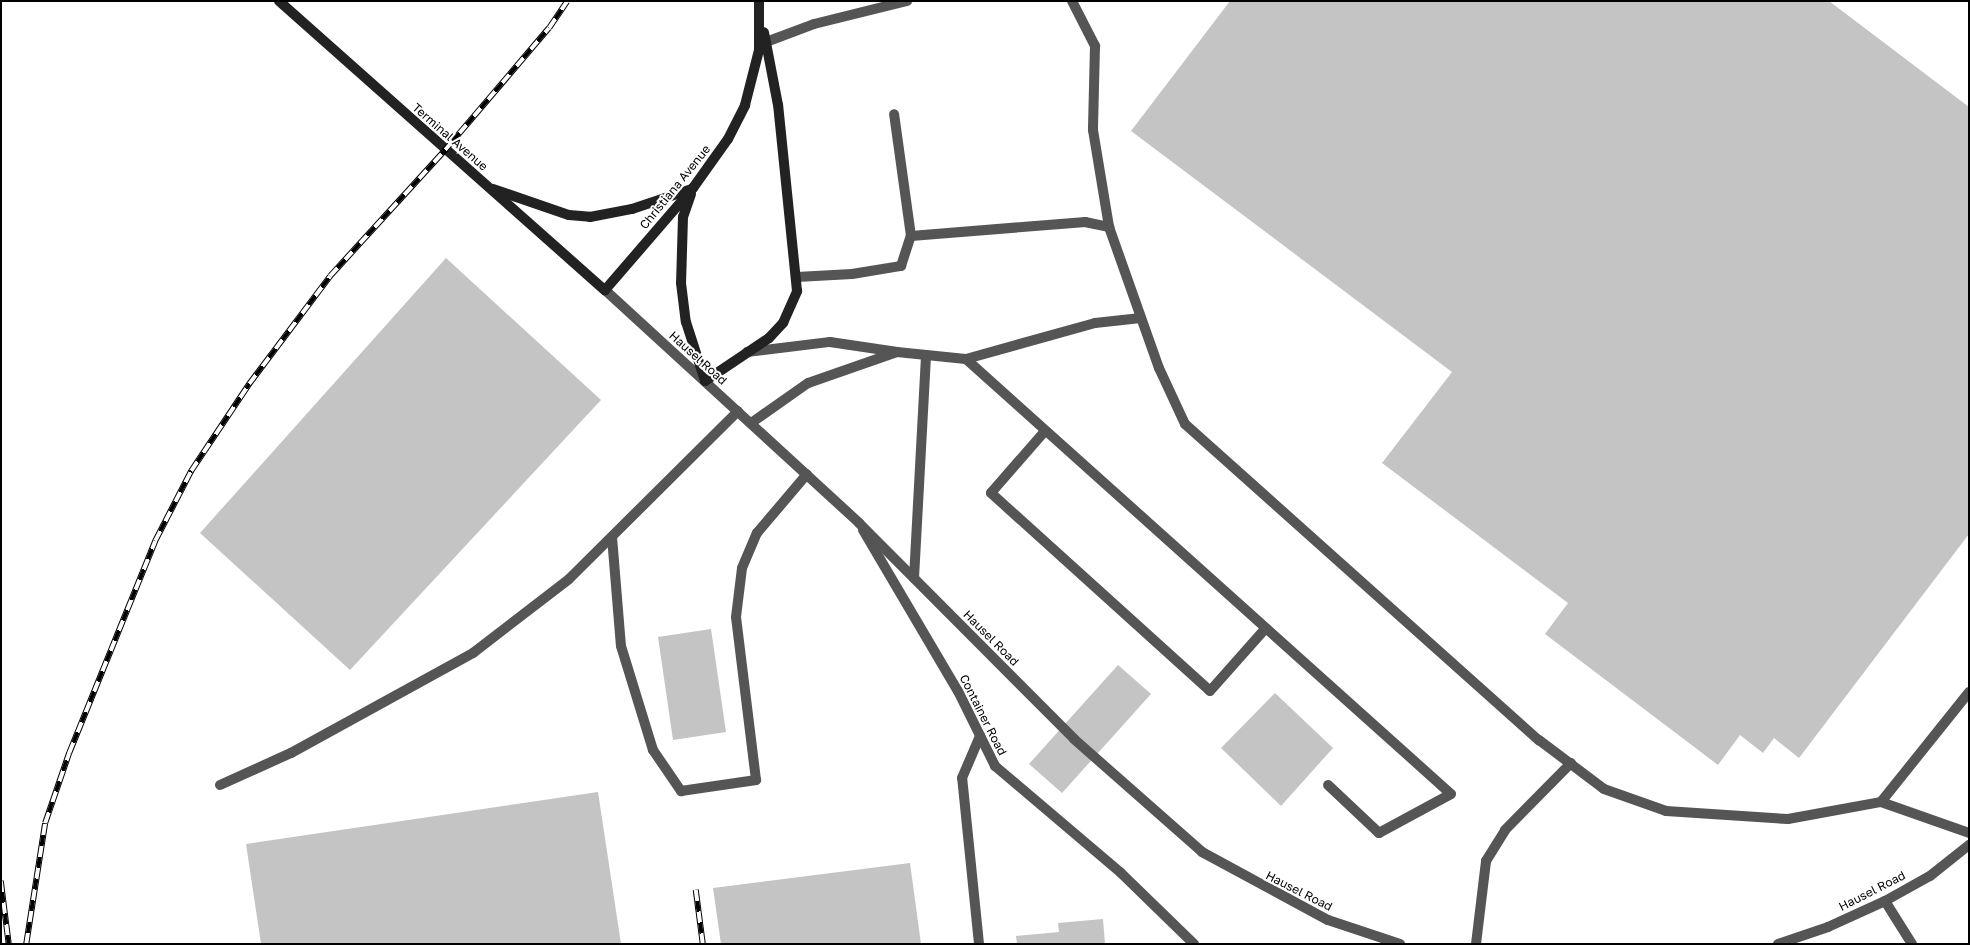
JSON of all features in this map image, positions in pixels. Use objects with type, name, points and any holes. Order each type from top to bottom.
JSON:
[{"type":"main road","name":"Terminal Avenue","points":[[280,1],[605,290]]},
{"type":"main road","points":[[693,188],[683,216],[681,283],[686,322],[705,381],[769,338],[783,323],[794,303],[797,277],[778,104],[760,6]]},
{"type":"main road","name":"Christiana Avenue","points":[[605,290],[693,188],[728,139],[745,105],[759,50],[760,6]]},
{"type":"main road","points":[[488,187],[569,215],[590,217],[632,209],[693,188]]},
{"type":"street","points":[[766,42],[814,24],[907,1]]},
{"type":"street","points":[[1072,1],[1095,46],[1093,130],[1109,227],[1159,368],[1185,424],[1539,740],[1604,788],[1666,811],[1788,818],[1881,802],[1969,833]]},
{"type":"street","points":[[797,277],[852,274],[901,266],[911,236],[894,114]]},
{"type":"street","points":[[911,236],[1085,222],[1109,227]]},
{"type":"street","name":"Hausel Road","points":[[605,290],[859,523],[1074,739],[1202,852],[1328,920],[1400,944]]},
{"type":"street","points":[[747,352],[830,342],[966,359],[1095,323],[1141,318]]},
{"type":"street","points":[[751,423],[808,383],[898,352]]},
{"type":"street","points":[[914,578],[926,355]]},
{"type":"street","points":[[966,359],[1451,794],[1379,833],[1328,785]]},
{"type":"street","points":[[220,785],[291,753],[473,652],[569,579],[738,411]]},
{"type":"street","points":[[1045,431],[991,493],[1210,691],[1266,628]]},
{"type":"street","points":[[612,537],[621,646],[653,750],[681,791],[756,780],[736,617],[742,568],[757,532],[807,474]]},
{"type":"street","name":"Container Road","points":[[859,523],[958,691],[995,766],[1121,873],[1194,944]]},
{"type":"street","points":[[1881,802],[1969,692]]},
{"type":"street","points":[[979,944],[962,778],[980,736]]},
{"type":"street","points":[[1476,944],[1486,861],[1505,830],[1571,764]]},
{"type":"street","name":"Hausel Road","points":[[1778,944],[1828,927],[1885,901],[1930,876],[1969,844]]},
{"type":"street","points":[[1885,901],[1912,944]]},
{"type":"building","points":[[1230,1],[1829,1],[1969,107],[1969,534],[1799,758],[1774,738],[1763,753],[1740,735],[1718,765],[1545,634],[1568,603],[1382,463],[1452,372],[1131,131]]},
{"type":"building","points":[[446,258],[601,400],[350,670],[200,533]]},
{"type":"building","points":[[711,629],[726,732],[673,740],[658,637]]},
{"type":"building","points":[[1118,665],[1151,694],[1062,793],[1029,764]]},
{"type":"building","points":[[1275,693],[1333,748],[1281,806],[1221,748]]},
{"type":"building","points":[[598,792],[621,944],[261,944],[246,844]]},
{"type":"building","points":[[910,863],[921,944],[721,944],[713,888]]},
{"type":"building","points":[[1103,919],[1105,944],[1017,944],[1016,936],[1059,932],[1058,923]]},
{"type":"railway","points":[[26,944],[45,823],[69,753],[155,541],[191,471],[249,384],[330,276],[445,150],[549,28],[567,1]]},
{"type":"railway","points":[[1,881],[9,944]]},
{"type":"railway","points":[[696,890],[703,944]]}]
